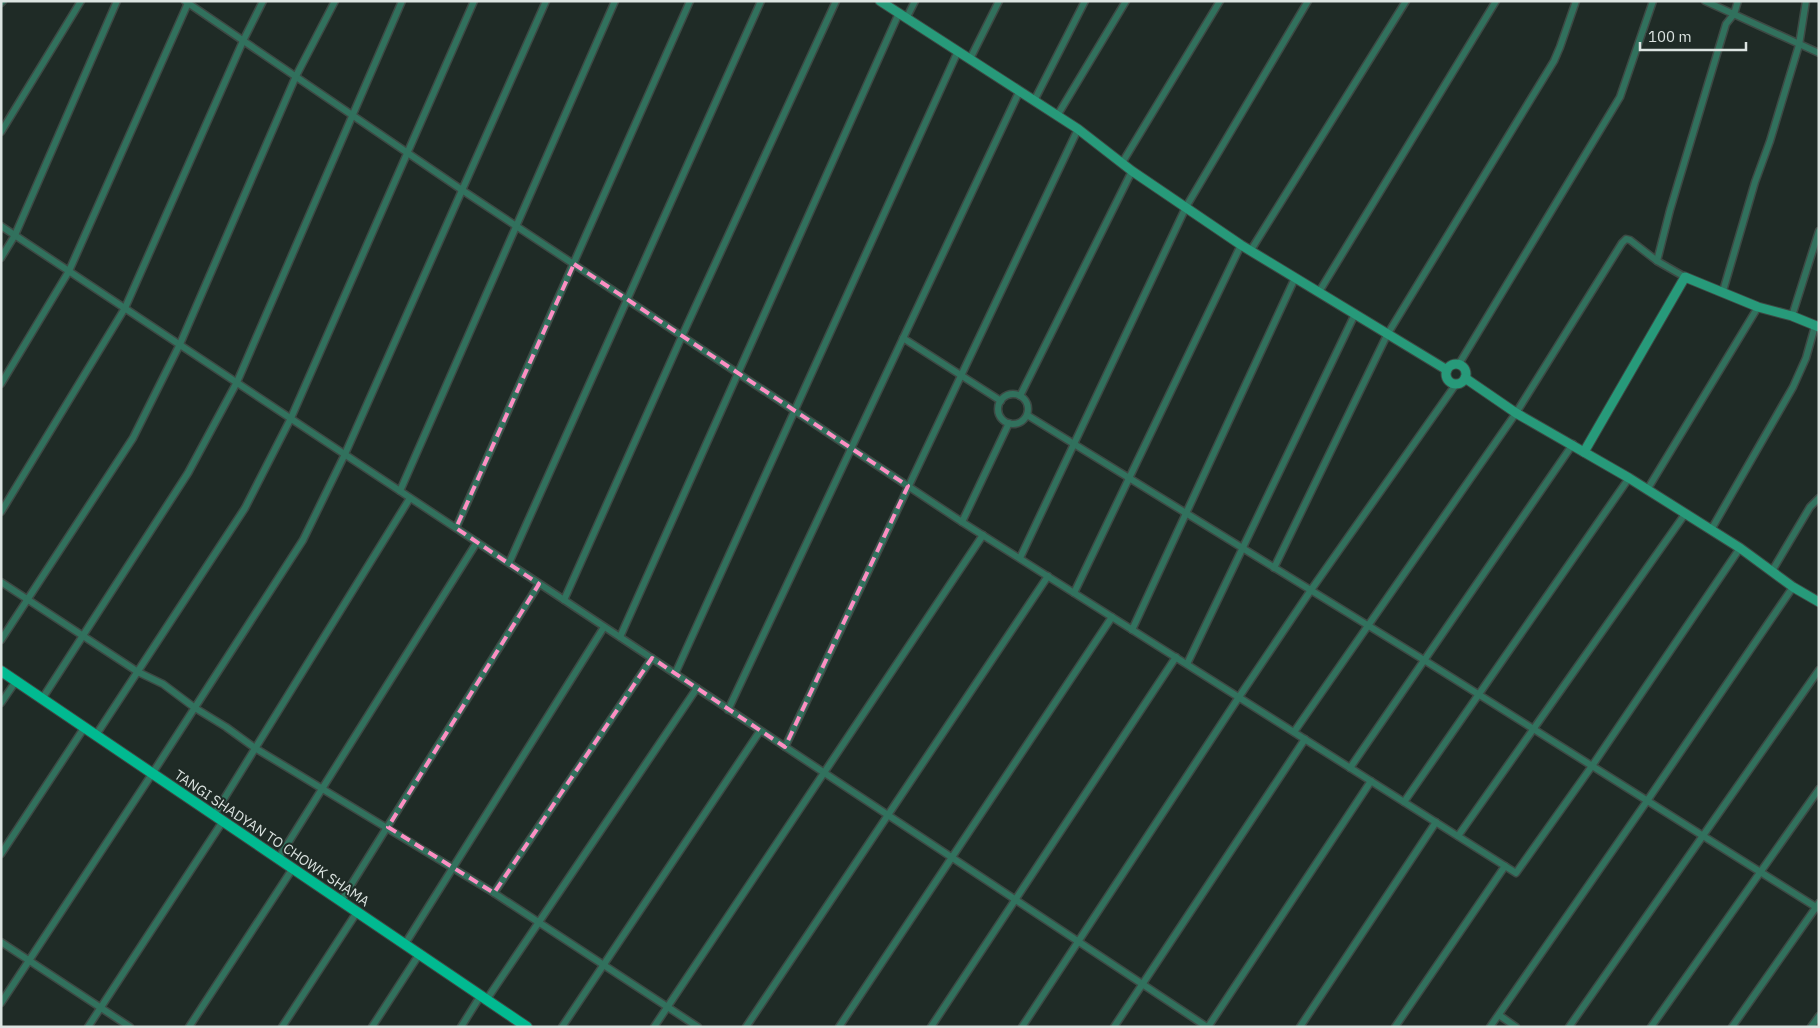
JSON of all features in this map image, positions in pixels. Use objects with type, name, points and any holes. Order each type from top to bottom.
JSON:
[{"type":"main road","points":[[880,1],[1078,130],[1132,171],[1241,245],[1447,370]]},
{"type":"main road","points":[[1584,452],[1685,277],[1758,307],[1792,316],[1817,327]]},
{"type":"main road","points":[[1459,364],[1466,372],[1465,378],[1459,384],[1456,384],[1447,378],[1447,370],[1452,365],[1459,364]]},
{"type":"main road","points":[[1465,378],[1516,413],[1573,444],[1740,548],[1793,587],[1819,602]]},
{"type":"main road","name":"TANGI SHADYAN TO CHOWK SHAMA","points":[[1,671],[528,1027]]},
{"type":"street","points":[[1,132],[81,1]]},
{"type":"street","points":[[1,258],[16,235],[117,1]]},
{"type":"street","points":[[1,512],[125,308],[243,41],[263,1]]},
{"type":"street","points":[[1,640],[133,438],[180,344],[296,76],[335,1]]},
{"type":"street","points":[[42,699],[188,473],[237,382],[402,1]]},
{"type":"street","points":[[96,736],[245,508],[291,418],[406,152],[474,1]]},
{"type":"street","points":[[1,1003],[303,540],[345,454],[546,1]]},
{"type":"street","points":[[400,491],[616,1]]},
{"type":"street","points":[[456,528],[690,1]]},
{"type":"street","points":[[509,564],[762,1]]},
{"type":"street","points":[[564,600],[682,336],[836,1]]},
{"type":"street","points":[[620,637],[738,373],[903,15],[915,1]]},
{"type":"street","points":[[970,59],[999,1]]},
{"type":"street","points":[[1034,101],[1085,1]]},
{"type":"street","points":[[1057,116],[1126,1]]},
{"type":"street","points":[[1122,163],[1220,1]]},
{"type":"street","points":[[1020,558],[1186,207],[1308,1]]},
{"type":"street","points":[[1251,250],[1406,1]]},
{"type":"street","points":[[1318,292],[1496,1]]},
{"type":"street","points":[[1274,568],[1387,335],[1554,61],[1576,1]]},
{"type":"street","points":[[1459,364],[1620,97],[1653,1]]},
{"type":"street","points":[[1705,1],[1819,54]]},
{"type":"street","points":[[1657,261],[1670,210],[1726,24],[1734,14],[1738,1]]},
{"type":"street","points":[[1723,291],[1755,182],[1770,141],[1799,45],[1806,1]]},
{"type":"street","points":[[1,384],[69,271],[186,2],[462,190],[962,522],[1516,873],[1592,766],[1740,548]]},
{"type":"street","points":[[675,674],[958,51]]},
{"type":"street","points":[[728,710],[1020,92]]},
{"type":"street","points":[[785,747],[1078,130]]},
{"type":"street","points":[[1020,396],[1132,171]]},
{"type":"street","points":[[1,226],[1207,1027],[1371,781]]},
{"type":"street","points":[[1792,316],[1819,231]]},
{"type":"street","points":[[1294,732],[1516,413],[1622,242],[1626,239],[1630,240],[1657,261],[1685,277]]},
{"type":"street","points":[[1074,593],[1241,245]]},
{"type":"street","points":[[1132,630],[1296,278]]},
{"type":"street","points":[[1647,490],[1758,307]]},
{"type":"street","points":[[1186,664],[1355,314]]},
{"type":"street","points":[[1711,530],[1793,387],[1817,327]]},
{"type":"street","points":[[903,338],[1001,401]]},
{"type":"street","points":[[1022,1027],[1311,590],[1456,384]]},
{"type":"street","points":[[1010,395],[1020,396],[1027,404],[1026,415],[1019,422],[1008,423],[1000,416],[999,406],[1001,401],[1010,395]]},
{"type":"street","points":[[1026,415],[1368,625],[1818,907],[1732,1027]]},
{"type":"street","points":[[962,522],[1008,423]]},
{"type":"street","points":[[1350,768],[1573,444]]},
{"type":"street","points":[[1404,802],[1629,478]]},
{"type":"street","points":[[214,815],[410,498]]},
{"type":"street","points":[[1772,572],[1810,507],[1819,498]]},
{"type":"street","points":[[1458,836],[1685,514]]},
{"type":"street","points":[[654,1027],[983,535]]},
{"type":"street","points":[[278,859],[477,542]]},
{"type":"street","points":[[746,1027],[1048,576]]},
{"type":"street","points":[[1,582],[138,672],[163,684],[195,708],[256,748],[494,893],[698,1027]]},
{"type":"street","points":[[341,901],[539,584]]},
{"type":"street","points":[[1490,1027],[1648,802],[1793,587]]},
{"type":"street","points":[[839,1027],[1112,617]]},
{"type":"street","points":[[405,944],[604,627]]},
{"type":"street","points":[[494,893],[652,658]]},
{"type":"street","points":[[931,1027],[1176,658]]},
{"type":"street","points":[[1569,1027],[1819,670]]},
{"type":"street","points":[[1,703],[16,681]]},
{"type":"street","points":[[461,1027],[538,923],[696,688]]},
{"type":"street","points":[[1,854],[84,728]]},
{"type":"street","points":[[562,1027],[760,731]]},
{"type":"street","points":[[1114,1027],[1305,739]]},
{"type":"street","points":[[1651,1027],[1819,789]]},
{"type":"street","points":[[88,1027],[223,821]]},
{"type":"street","points":[[1300,1027],[1436,822]]},
{"type":"street","points":[[1395,1027],[1505,866]]},
{"type":"street","points":[[189,1027],[293,868]]},
{"type":"street","points":[[282,1027],[357,912]]},
{"type":"street","points":[[1,942],[130,1027]]},
{"type":"street","points":[[372,1027],[420,953]]},
{"type":"street","points":[[1499,1014],[1516,1027]]},
{"type":"street","points":[[1811,1027],[1819,1016]]},
{"type":"highlighted area","points":[[574,264],[908,486],[785,747],[652,658],[494,893],[388,827],[539,584],[456,528]]}]
